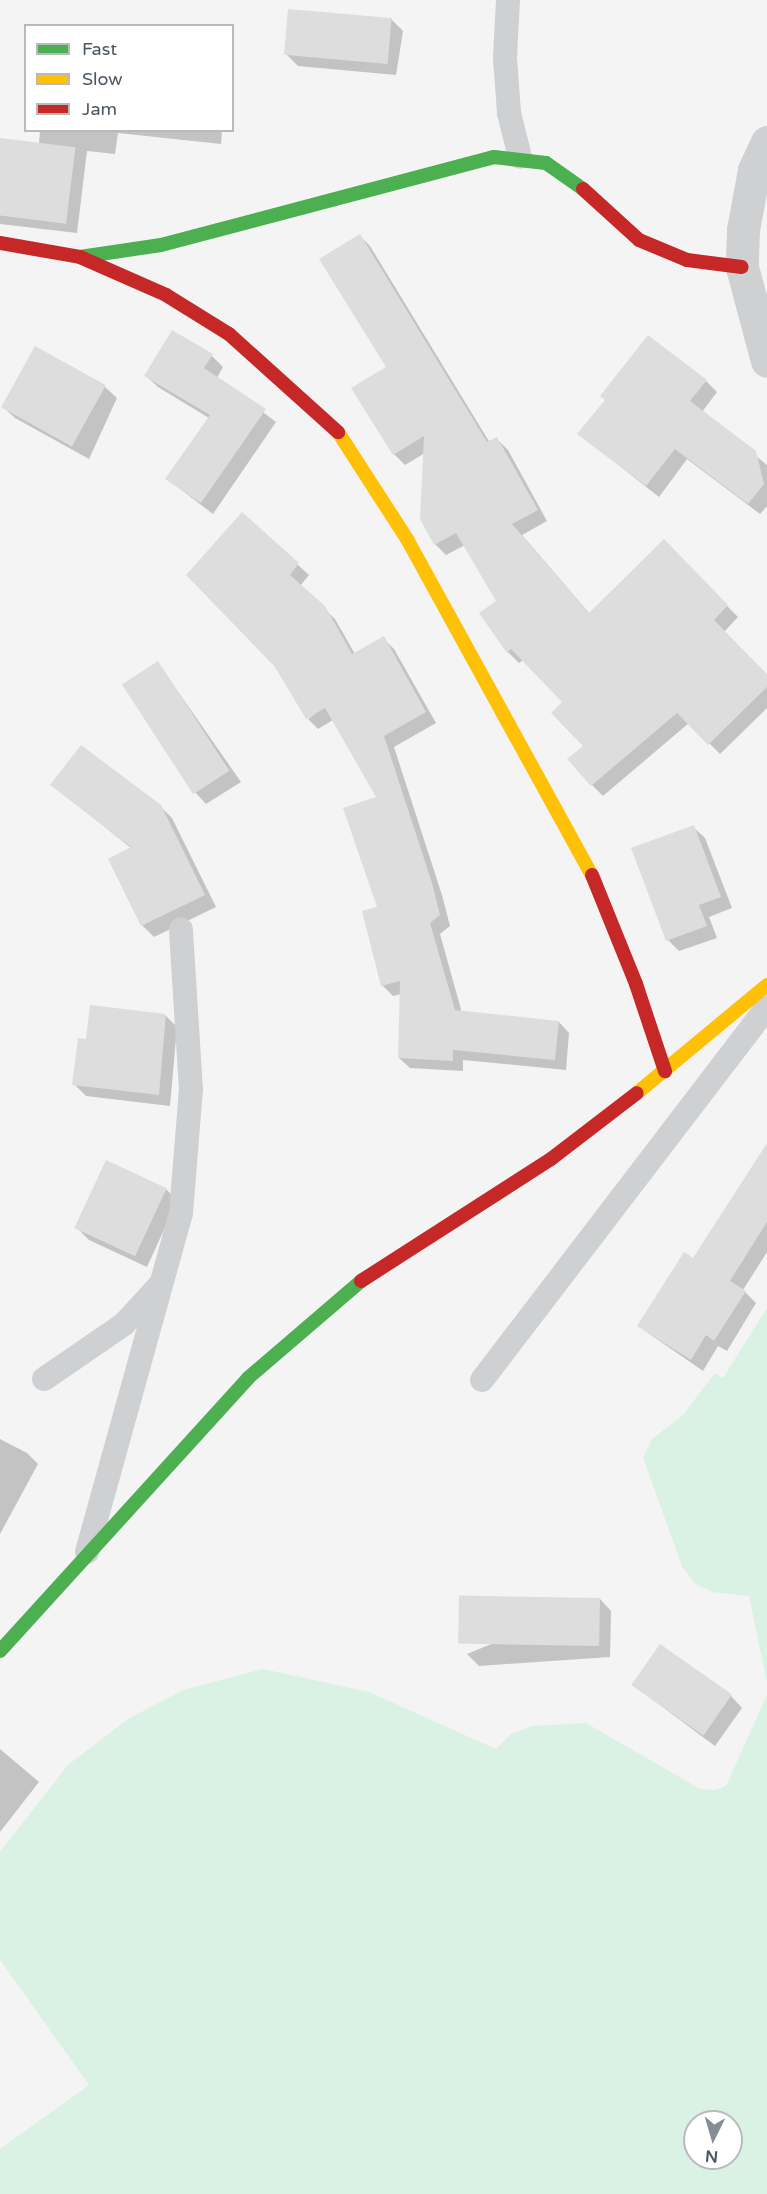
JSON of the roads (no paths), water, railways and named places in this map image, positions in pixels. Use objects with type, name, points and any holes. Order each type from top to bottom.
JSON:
[{"type":"street","points":[[767,141],[754,170],[743,230],[742,267],[767,361]]},
{"type":"street","points":[[80,257],[161,245],[422,174],[494,158],[520,157],[546,163],[566,174],[639,240],[687,260],[742,267]]},
{"type":"street","points":[[0,243],[80,257],[165,295],[229,334],[335,427],[407,539],[590,871],[636,984],[665,1071]]},
{"type":"street","points":[[0,1651],[248,1378],[300,1330],[366,1277],[551,1159],[665,1071],[767,985]]},
{"type":"lane","points":[[508,0],[505,58],[509,113],[520,157]]},
{"type":"lane","points":[[85,1559],[163,1282],[180,1213],[189,1142],[190,1031],[181,929]]},
{"type":"lane","points":[[482,1380],[767,1007]]},
{"type":"lane","points":[[44,1379],[124,1324],[163,1282]]}]
